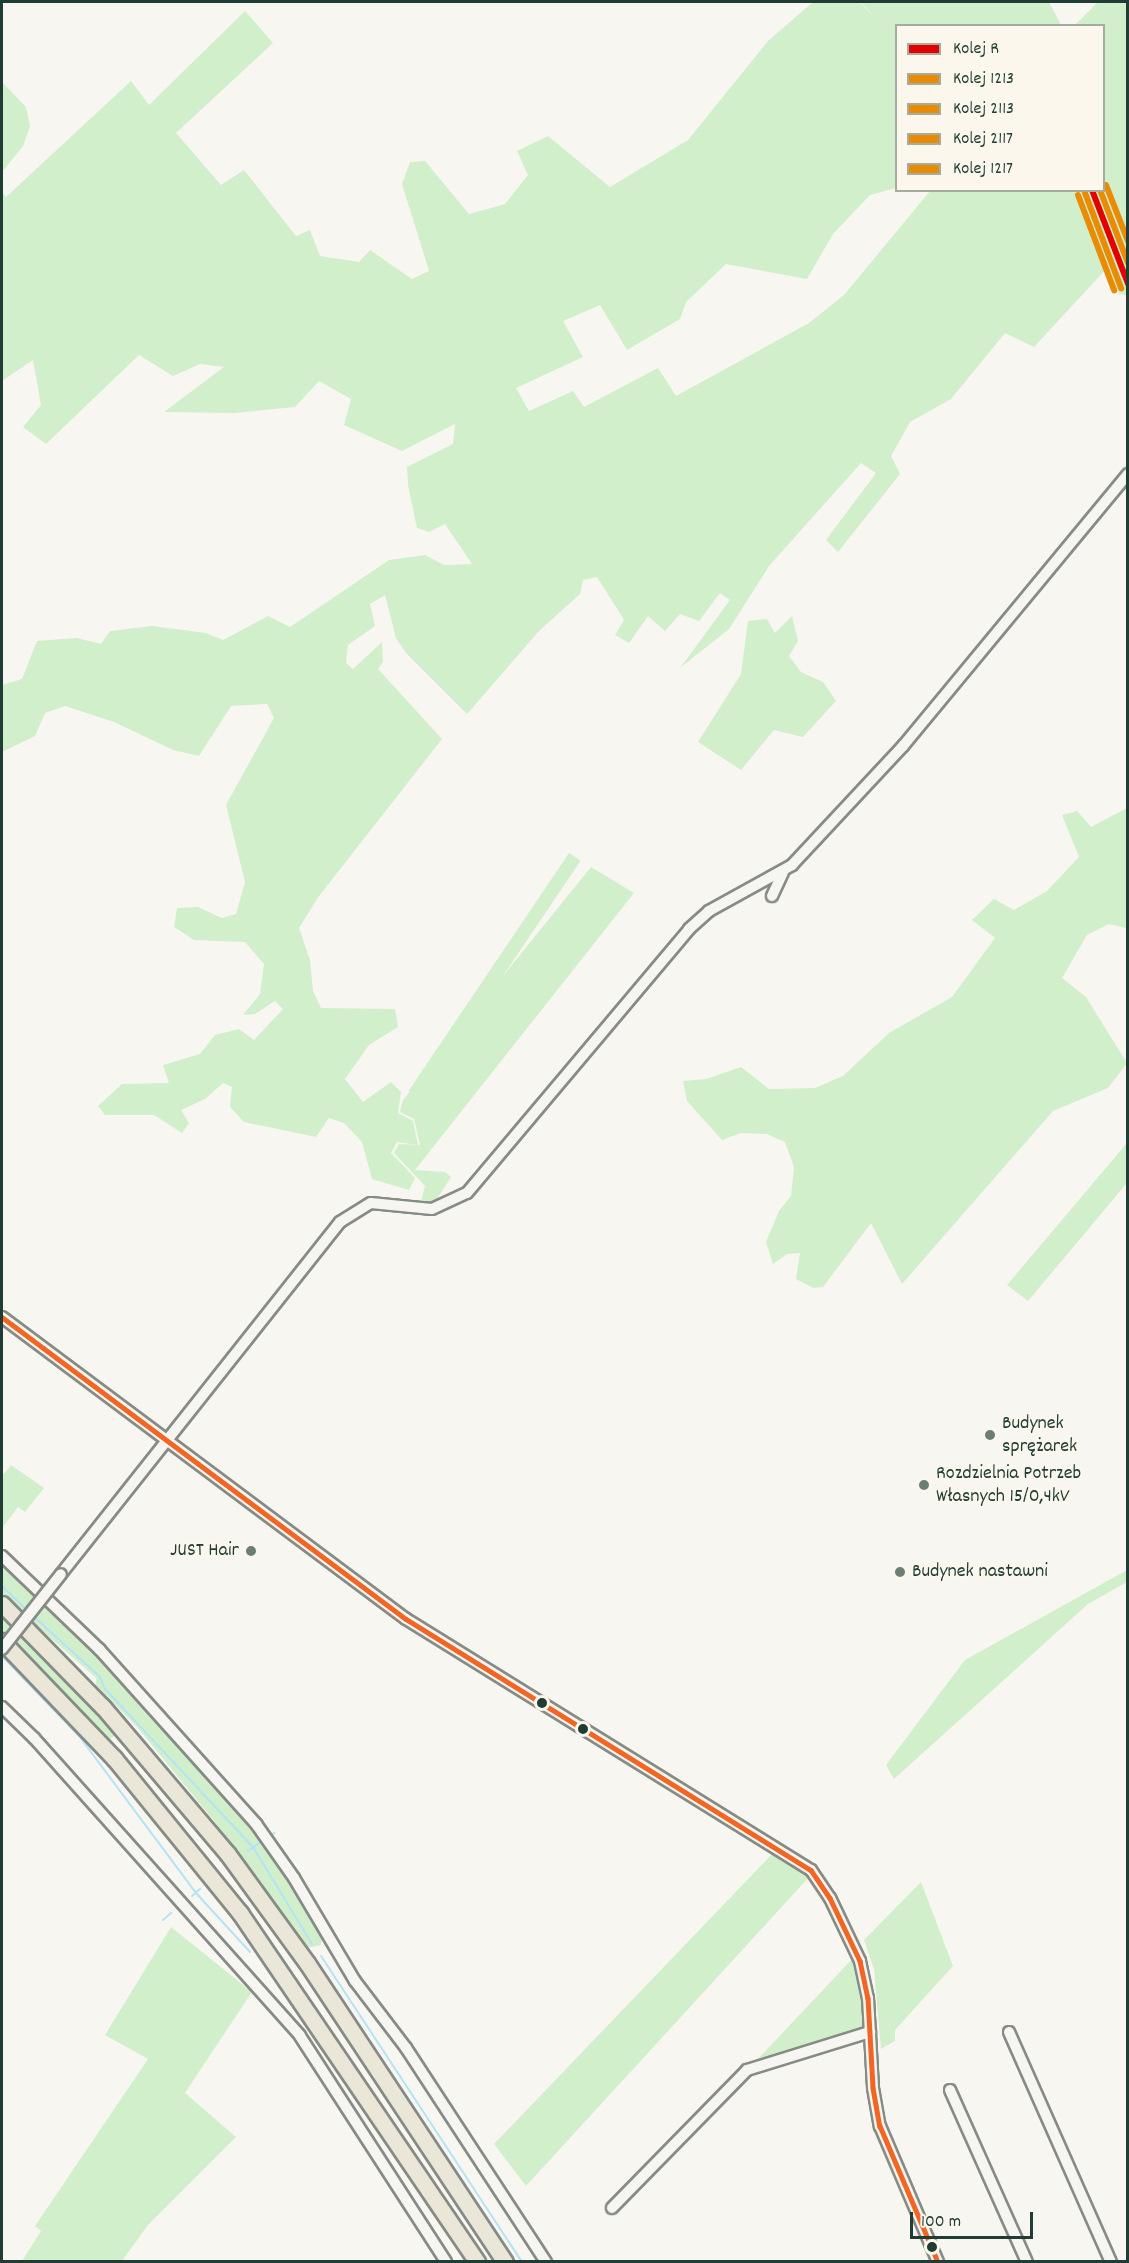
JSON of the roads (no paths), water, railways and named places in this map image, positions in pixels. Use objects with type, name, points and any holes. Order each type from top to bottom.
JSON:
[{"type":"highway","points":[[2,1605],[103,1707],[226,1853],[307,1963],[505,2262]]},
{"type":"highway","points":[[2,1641],[121,1767],[240,1913],[477,2262]]},
{"type":"street","points":[[2,1649],[346,1216],[371,1203],[439,1208],[467,1193],[689,929],[709,911],[783,872],[912,736],[1128,474]]},
{"type":"street","points":[[772,896],[783,872]]},
{"type":"street","points":[[2,1317],[420,1629],[805,1865],[830,1898],[857,1951],[866,1984],[880,2126],[938,2262]]},
{"type":"street","points":[[2,1556],[100,1650],[256,1824],[294,1878],[355,1981],[406,2048],[546,2262]]},
{"type":"street","points":[[2,1707],[34,1738],[300,2036],[446,2262]]},
{"type":"street","points":[[612,2208],[747,2070],[870,2032]]},
{"type":"street","points":[[1009,2032],[1111,2262]]},
{"type":"street","points":[[950,2090],[1027,2262]]},
{"type":"waterway","points":[[2,1586],[28,1611]]},
{"type":"waterway","points":[[32,1615],[99,1676],[105,1689],[253,1847],[312,1944]]},
{"type":"waterway","points":[[2,1656],[79,1736],[196,1893],[250,1952]]},
{"type":"waterway","points":[[248,1851],[262,1841]]},
{"type":"waterway","points":[[192,1896],[200,1889]]},
{"type":"waterway","points":[[163,1920],[171,1913]]},
{"type":"waterway","points":[[321,1956],[522,2262]]},
{"type":"rail line","name":"1217","points":[[1106,185],[1128,241]]},
{"type":"rail line","name":"R","points":[[1093,192],[1128,284]]},
{"type":"rail line","name":"2113","points":[[1101,192],[1128,263]]},
{"type":"rail line","name":"1213","points":[[1085,193],[1121,288]]},
{"type":"rail line","name":"2117","points":[[1078,195],[1114,290]]},
{"type":"place","name":"Budynek sprężarek","points":[[990,1435]]},
{"type":"place","name":"Rozdzielnia Potrzeb Własnych 15/0,4kV","points":[[924,1485]]},
{"type":"place","name":"JUST Hair","points":[[251,1551]]},
{"type":"place","name":"Budynek nastawni","points":[[900,1572]]}]
